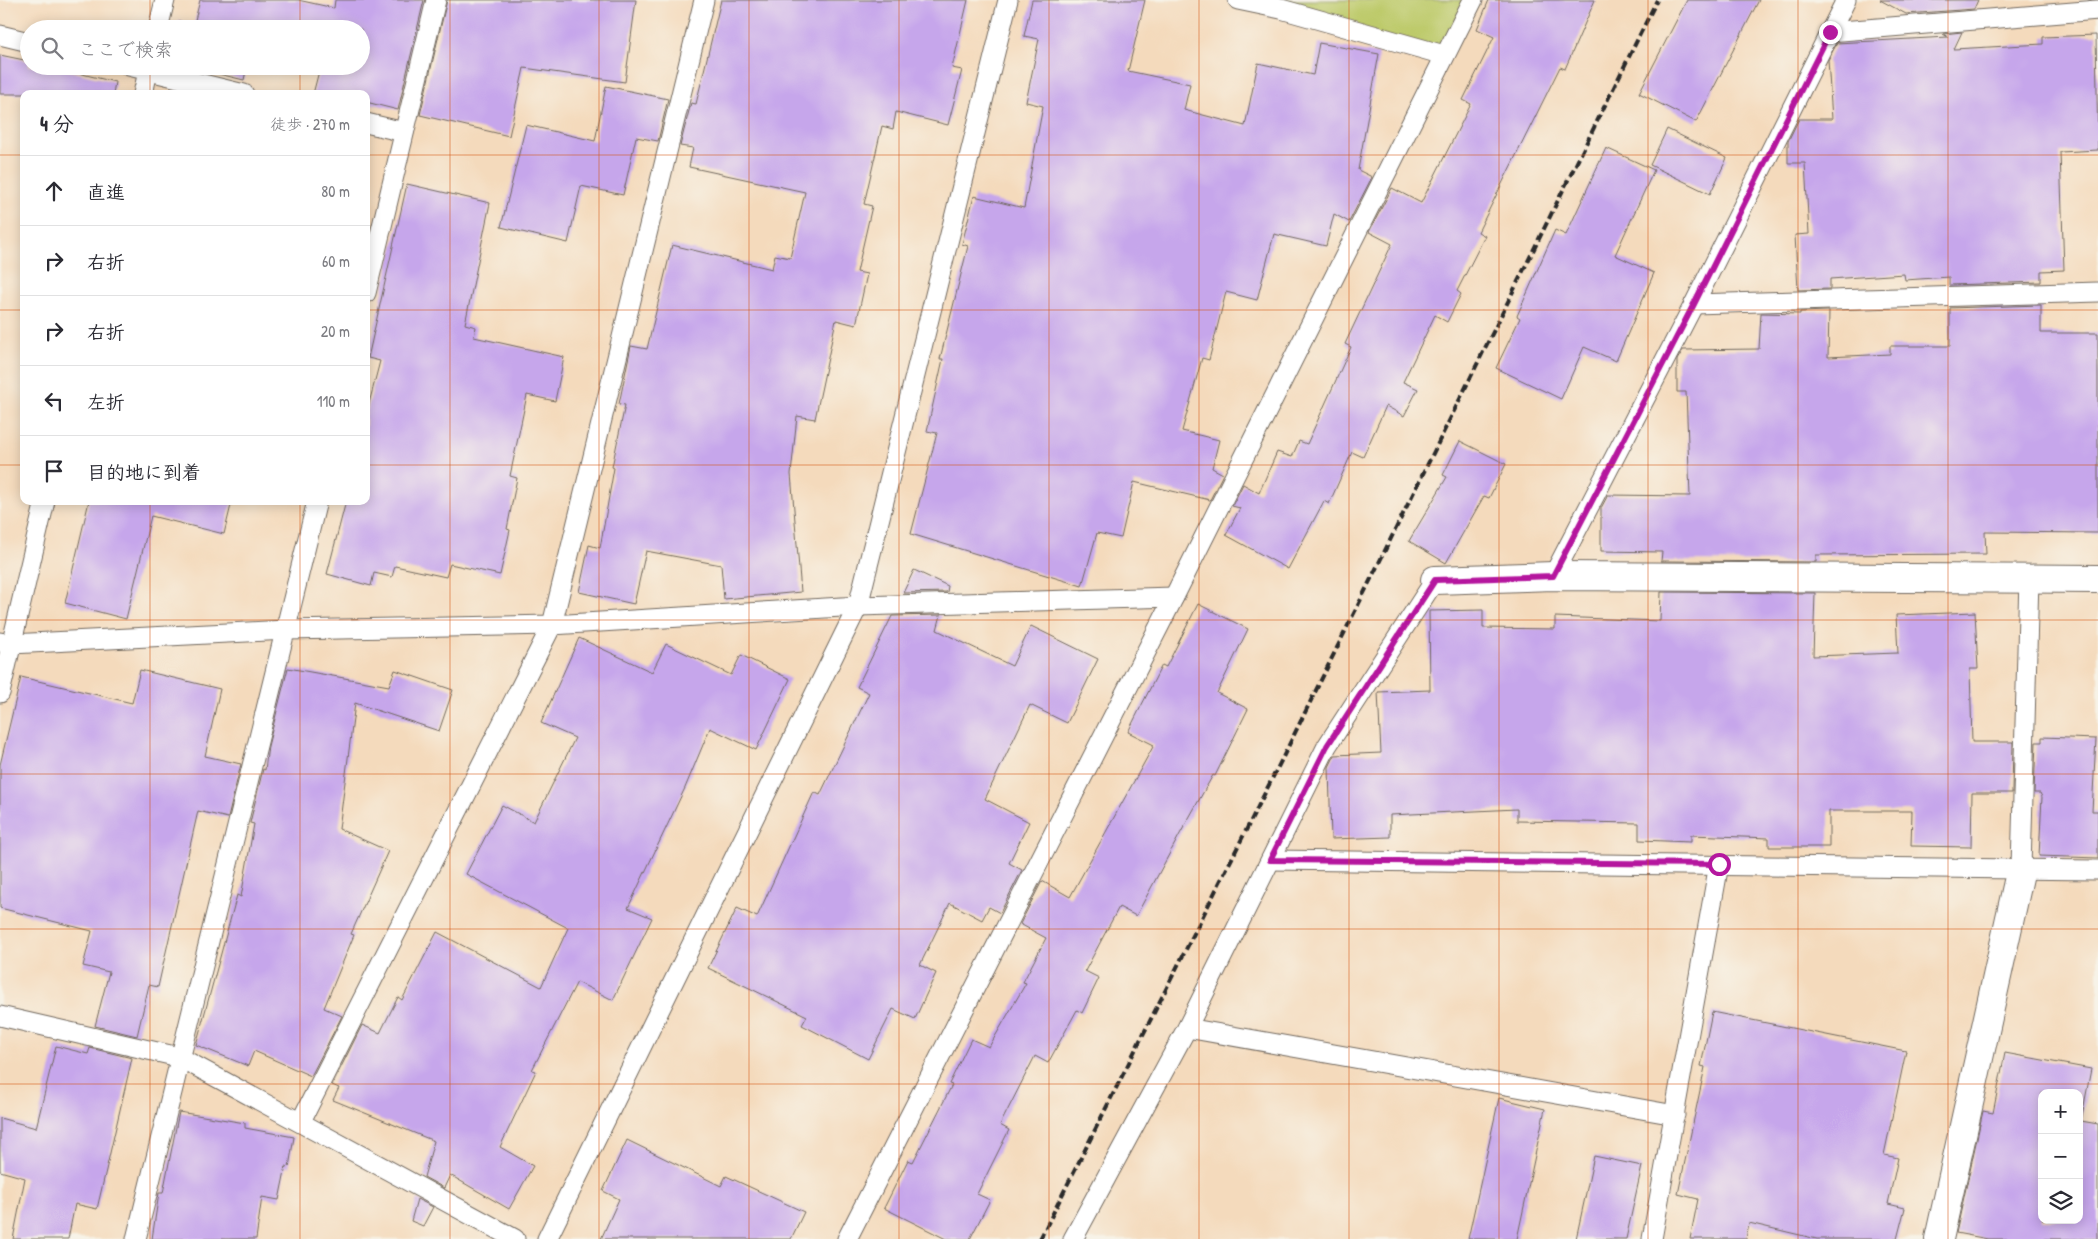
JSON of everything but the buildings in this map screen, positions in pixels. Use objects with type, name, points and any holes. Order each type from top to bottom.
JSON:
[{"type":"street","points":[[1435,580],[1553,576],[2098,579]]},
{"type":"street","points":[[1939,1239],[2021,868]]},
{"type":"lane","points":[[160,20],[165,0]]},
{"type":"lane","points":[[370,276],[436,0]]},
{"type":"lane","points":[[301,1121],[552,625],[704,0]]},
{"type":"lane","points":[[547,1239],[858,606],[1008,0]]},
{"type":"lane","points":[[1238,0],[1283,5],[1444,56]]},
{"type":"lane","points":[[847,1239],[1174,597],[1473,0]]},
{"type":"lane","points":[[1553,576],[1694,304],[1846,0]]},
{"type":"lane","points":[[1830,32],[2098,10]]},
{"type":"lane","points":[[0,34],[20,40]]},
{"type":"lane","points":[[143,90],[147,75]]},
{"type":"lane","points":[[175,75],[229,90]]},
{"type":"lane","points":[[370,124],[404,132]]},
{"type":"lane","points":[[1694,304],[2098,292]]},
{"type":"lane","points":[[0,693],[6,643],[44,505]]},
{"type":"lane","points":[[136,1239],[179,1057],[316,505]]},
{"type":"lane","points":[[2021,868],[2029,578]]},
{"type":"lane","points":[[1073,1239],[1187,1028],[1327,746],[1435,580]]},
{"type":"lane","points":[[6,643],[286,630],[552,625],[858,606],[1174,597]]},
{"type":"lane","points":[[1270,860],[2098,870]]},
{"type":"lane","points":[[1652,1239],[1719,864]]},
{"type":"lane","points":[[0,1016],[179,1057],[301,1121],[515,1239]]},
{"type":"lane","points":[[1187,1028],[1675,1115]]},
{"type":"green space","points":[[1284,0],[1473,0],[1444,55],[1281,9]]},
{"type":"railway","points":[[1040,1239],[1283,757],[1657,0]]},
{"type":"route","points":[[1719,864],[1270,860],[1327,746],[1435,580],[1553,576],[1694,304],[1830,32]]}]
